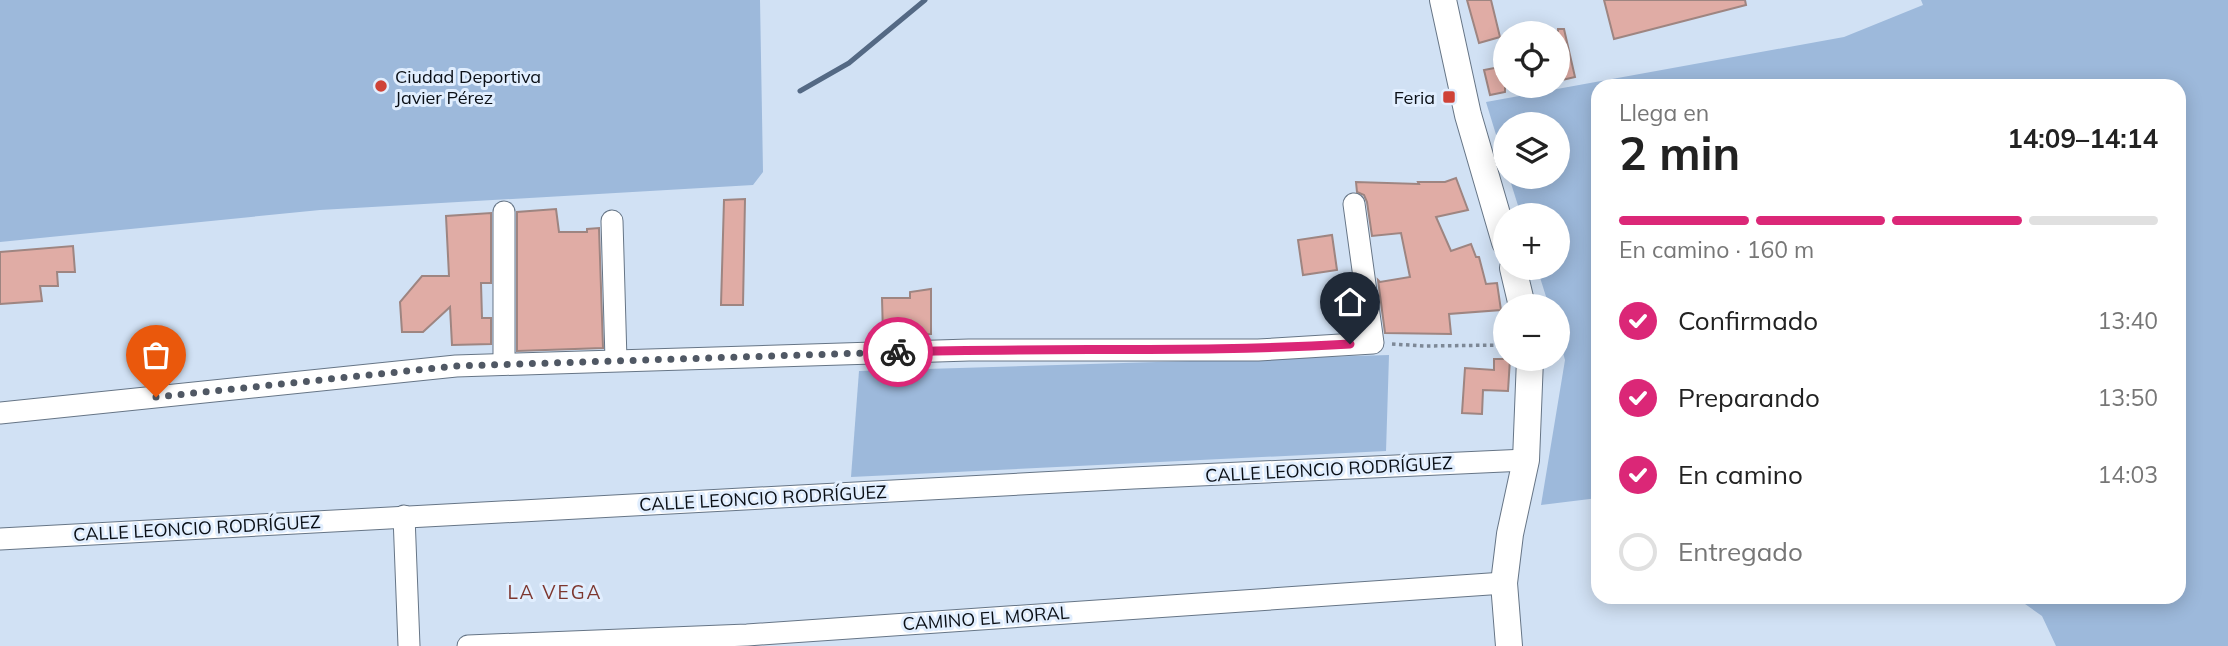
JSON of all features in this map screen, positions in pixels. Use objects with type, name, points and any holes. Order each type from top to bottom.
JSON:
[{"type":"main road","points":[[1443,0],[1468,115],[1494,203]]},
{"type":"main road","points":[[1509,646],[1504,583],[1510,534],[1526,460],[1530,371]]},
{"type":"street","points":[[0,413],[504,364],[969,350],[1258,350],[1373,343],[1354,204]]},
{"type":"street","points":[[504,212],[504,364]]},
{"type":"street","points":[[612,221],[616,360]]},
{"type":"street","name":"CALLE LEONCIO RODRÍGUEZ","points":[[0,539],[1133,478],[1526,460]]},
{"type":"street","points":[[404,516],[409,646]]},
{"type":"street","name":"CAMINO EL MORAL","points":[[468,646],[747,640],[1504,583]]},
{"type":"path","points":[[1373,343],[1493,345]]},
{"type":"shaded area","name":"Ciudad Deportiva Javier Pérez","points":[[0,0],[760,0],[763,172],[753,185],[320,210],[0,242]]},
{"type":"shaded area","points":[[1921,0],[2228,0],[2228,646],[2056,646],[2042,616],[2025,604],[2186,604],[2186,79],[1613,79],[1844,37],[1923,5]]},
{"type":"shaded area","points":[[1591,83],[1591,499],[1541,505],[1563,371],[1570,371],[1570,294],[1545,294],[1541,280],[1570,280],[1570,203],[1517,203],[1513,189],[1570,189],[1570,112],[1493,112],[1493,125],[1486,102],[1508,98],[1570,98],[1570,87]]},
{"type":"shaded area","points":[[1389,355],[1386,451],[851,477],[859,371]]},
{"type":"building","points":[[1467,0],[1491,0],[1496,21],[1493,21],[1493,39],[1479,43]]},
{"type":"building","points":[[1604,0],[1745,0],[1746,5],[1614,39]]},
{"type":"building","points":[[1570,55],[1575,77],[1570,78]]},
{"type":"building","points":[[1493,68],[1493,94],[1490,95],[1484,70]]},
{"type":"building","points":[[1456,178],[1468,210],[1436,217],[1451,251],[1471,244],[1476,257],[1479,257],[1486,284],[1497,283],[1499,294],[1493,294],[1493,311],[1449,314],[1451,334],[1385,333],[1378,280],[1380,282],[1410,277],[1401,233],[1372,236],[1367,202],[1364,195],[1357,192],[1356,182],[1445,182]]},
{"type":"building","points":[[745,199],[743,305],[721,305],[724,200]]},
{"type":"building","points":[[556,209],[559,232],[587,232],[587,229],[599,228],[603,348],[517,351],[517,212]]},
{"type":"building","points":[[491,213],[491,283],[481,283],[482,318],[491,318],[491,344],[452,345],[450,307],[423,332],[402,332],[400,302],[422,276],[449,276],[446,216]]},
{"type":"building","points":[[1332,235],[1337,270],[1303,275],[1298,240]]},
{"type":"building","points":[[73,246],[75,272],[57,272],[58,286],[40,286],[42,301],[0,304],[0,252]]},
{"type":"building","points":[[931,289],[931,334],[883,335],[882,298],[910,298],[910,292]]},
{"type":"building","points":[[1465,368],[1509,371],[1508,391],[1483,390],[1482,414],[1462,413]]},
{"type":"waterway","points":[[800,91],[849,63],[925,0]]},
{"type":"way so far","points":[[156,397],[456,366],[898,352]]},
{"type":"place","name":"Ciudad Deportiva Javier Pérez","points":[[381,86]]},
{"type":"place","name":"Feria","points":[[1449,97]]},
{"type":"district","name":"LA VEGA","points":[[555,592]]},
{"type":"route","points":[[898,352],[1258,350],[1350,344]]}]
